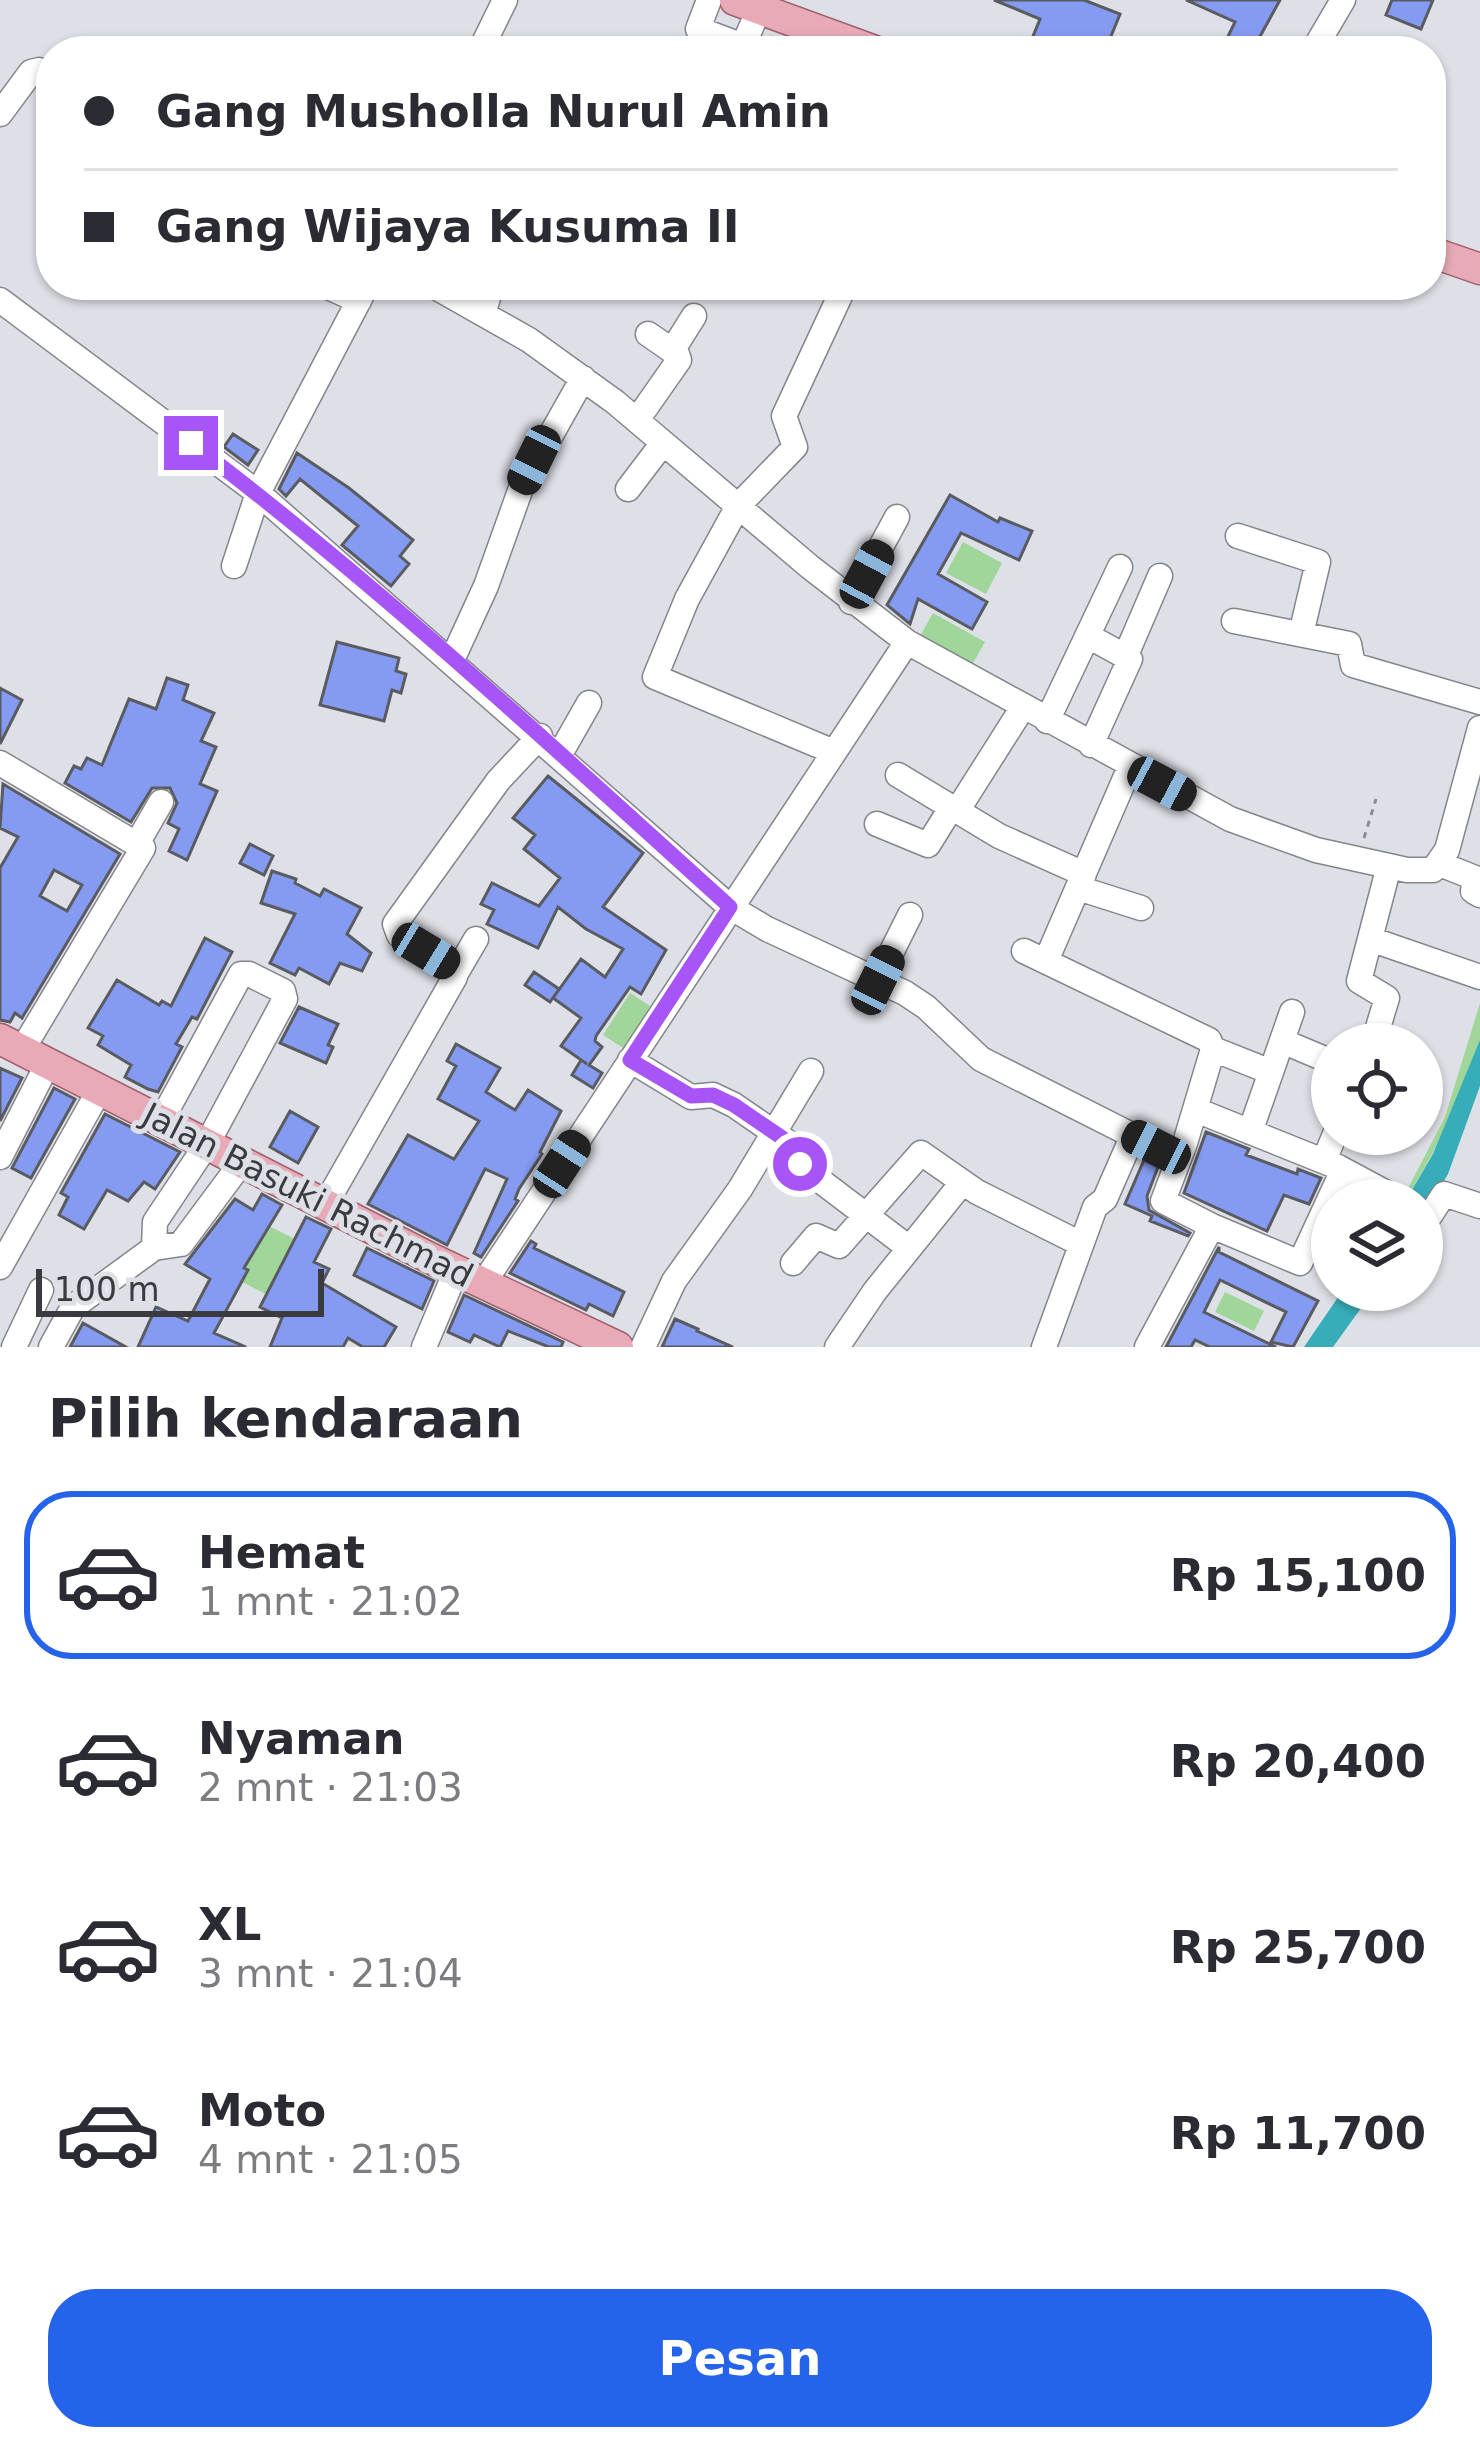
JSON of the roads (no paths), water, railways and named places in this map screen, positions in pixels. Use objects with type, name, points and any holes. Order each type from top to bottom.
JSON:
[{"type":"main road","points":[[769,7],[839,36]]},
{"type":"main road","points":[[1446,257],[1480,269]]},
{"type":"main road","name":"Jalan Basuki Rachmad","points":[[24,1050],[470,1278],[618,1347]]},
{"type":"street","points":[[487,36],[505,0]]},
{"type":"street","points":[[709,0],[698,29],[717,36]]},
{"type":"street","points":[[1322,36],[1343,0]]},
{"type":"street","points":[[750,36],[769,7]]},
{"type":"street","points":[[0,114],[36,71]]},
{"type":"street","points":[[0,300],[258,493],[730,907],[926,1007],[981,1059],[1179,1159]]},
{"type":"street","points":[[233,566],[258,493],[359,300]]},
{"type":"street","points":[[458,300],[530,340],[583,378],[851,602],[907,642],[1130,767],[1275,838],[1357,860],[1429,871],[1440,865],[1448,850],[1480,728]]},
{"type":"street","points":[[483,314],[487,300]]},
{"type":"street","points":[[834,752],[656,678],[687,598],[738,506],[795,447],[784,416],[838,300]]},
{"type":"street","points":[[672,351],[694,316]]},
{"type":"street","points":[[637,420],[679,360],[648,334]]},
{"type":"street","points":[[452,660],[486,586],[521,488],[583,378]]},
{"type":"street","points":[[628,489],[663,443]]},
{"type":"street","points":[[851,602],[897,517]]},
{"type":"street","points":[[1238,536],[1318,562],[1300,634]]},
{"type":"street","points":[[1047,721],[1120,566]]},
{"type":"street","points":[[1091,746],[1129,665],[1126,655],[1160,576]]},
{"type":"street","points":[[1234,621],[1351,645],[1353,665],[1480,702]]},
{"type":"street","points":[[1088,636],[1126,655]]},
{"type":"street","points":[[424,1347],[630,1060],[907,642]]},
{"type":"street","points":[[560,754],[589,703]]},
{"type":"street","points":[[878,824],[928,845],[1023,707]]},
{"type":"street","points":[[455,975],[449,965],[399,935],[395,924],[498,781],[540,736]]},
{"type":"street","points":[[0,1157],[24,1050],[143,848],[2,764]]},
{"type":"street","points":[[1130,767],[1081,881],[1035,956],[1209,1040],[1213,1049],[1196,1110],[1163,1202],[1300,1263],[1334,1155]]},
{"type":"street","points":[[898,775],[1081,881],[1141,908]]},
{"type":"street","points":[[138,842],[160,802]]},
{"type":"street","points":[[1440,865],[1474,878],[1473,891],[1480,895]]},
{"type":"street","points":[[1380,1023],[1385,994],[1359,984],[1389,866]]},
{"type":"street","points":[[878,980],[910,915]]},
{"type":"street","points":[[325,1205],[476,939]]},
{"type":"street","points":[[1370,939],[1480,977]]},
{"type":"street","points":[[154,1248],[155,1222],[207,1144],[285,999],[283,991],[242,973],[161,1120]]},
{"type":"street","points":[[1250,1132],[1292,1012]]},
{"type":"street","points":[[1282,1041],[1311,1053]]},
{"type":"street","points":[[1213,1049],[1271,1072]]},
{"type":"street","points":[[630,1060],[691,1096],[719,1097],[774,1132],[801,1152],[801,1166],[909,1248]]},
{"type":"street","points":[[643,1347],[674,1281],[730,1202],[811,1071]]},
{"type":"street","points":[[0,1268],[100,1089]]},
{"type":"street","points":[[1196,1110],[1360,1179]]},
{"type":"street","points":[[1044,1347],[1093,1212],[1105,1198],[1133,1135]]},
{"type":"street","points":[[793,1263],[816,1236],[839,1246],[919,1153],[928,1154],[962,1183],[1082,1244]]},
{"type":"street","points":[[51,1347],[73,1307],[154,1248],[181,1244],[242,1162]]},
{"type":"street","points":[[837,1347],[962,1183]]},
{"type":"street","points":[[1443,1196],[1480,1206]]},
{"type":"street","points":[[1148,1347],[1212,1226]]},
{"type":"street","points":[[14,1347],[35,1287],[73,1307]]},
{"type":"water","points":[[1480,1040],[1480,1086],[1448,1174],[1443,1182],[1418,1179],[1432,1155],[1443,1155],[1443,1130]]},
{"type":"water","points":[[1329,1311],[1359,1311],[1333,1347],[1304,1347]]}]
